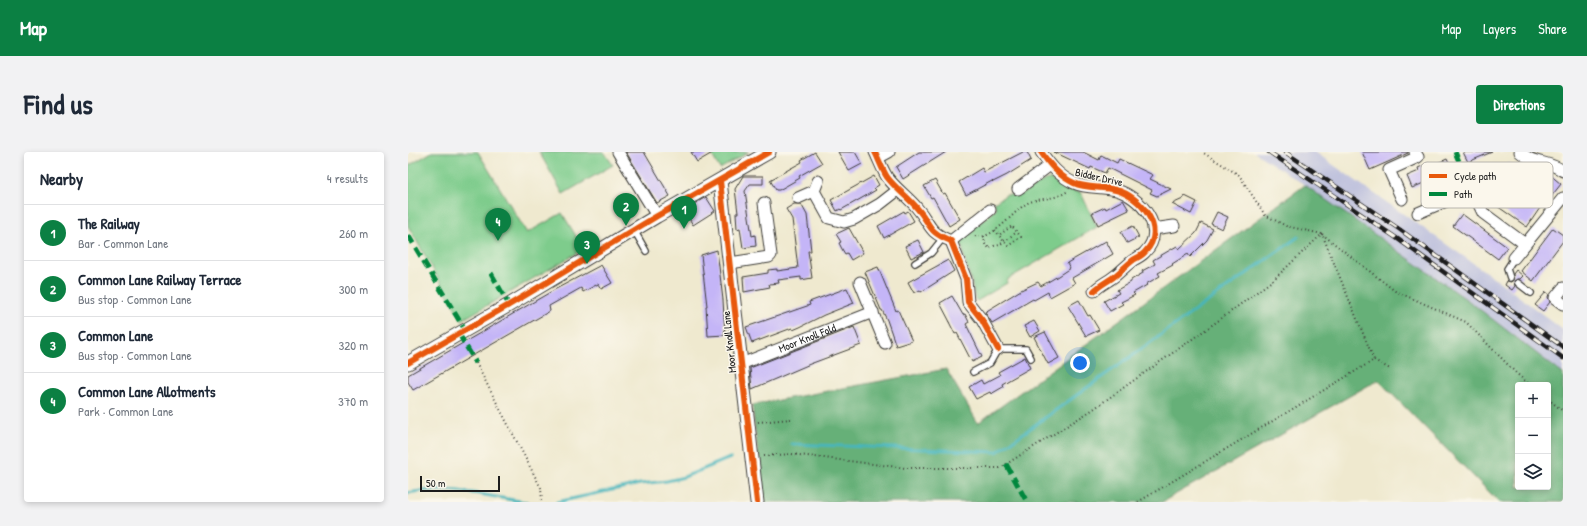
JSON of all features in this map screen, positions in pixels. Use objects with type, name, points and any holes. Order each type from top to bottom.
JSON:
[{"type":"street","points":[[618,152],[657,216]]},
{"type":"street","points":[[408,363],[657,216],[769,152]]},
{"type":"street","points":[[889,152],[876,155],[887,176],[898,190],[912,201],[921,211],[934,232],[947,239],[966,278],[968,302],[982,320],[998,349]]},
{"type":"street","name":"Bidder Drive","points":[[1041,152],[1056,172],[1073,183],[1126,193],[1134,199],[1150,217],[1154,229]]},
{"type":"street","points":[[1520,152],[1533,160],[1540,162]]},
{"type":"street","points":[[1402,199],[1389,170],[1417,154]]},
{"type":"street","points":[[1018,188],[1050,165]]},
{"type":"street","points":[[1553,166],[1563,171]]},
{"type":"street","name":"Moor Knoll Lane","points":[[720,180],[757,502]]},
{"type":"street","points":[[798,198],[816,186],[829,218],[844,222],[865,214],[898,190]]},
{"type":"street","points":[[1514,258],[1563,198]]},
{"type":"street","points":[[730,263],[769,257],[771,255],[764,203]]},
{"type":"street","points":[[1418,213],[1430,208]]},
{"type":"street","points":[[1481,208],[1483,213],[1525,244]]},
{"type":"street","points":[[947,239],[966,229],[990,210]]},
{"type":"street","points":[[1094,291],[1145,252],[1153,236],[1154,229],[1174,226]]},
{"type":"street","points":[[860,282],[885,343]]},
{"type":"street","points":[[1563,288],[1556,298],[1563,304]]},
{"type":"street","name":"Moor Knoll Fold","points":[[741,364],[873,312]]},
{"type":"lane","points":[[634,230],[646,251]]},
{"type":"lane","points":[[915,263],[931,253],[947,239]]},
{"type":"lane","points":[[1510,278],[1507,269],[1514,258]]},
{"type":"lane","points":[[1518,283],[1531,293]]},
{"type":"lane","points":[[973,372],[990,363],[998,349],[1026,349],[1031,358]]},
{"type":"path","points":[[1202,152],[1240,175],[1265,215],[1286,226],[1322,234],[1395,291],[1466,322],[1526,382]]},
{"type":"path","points":[[966,229],[979,238],[984,236],[995,230],[1028,203],[1058,197],[1069,190],[1073,183]]},
{"type":"path","points":[[995,230],[999,235],[1008,246],[1021,237],[1012,226],[999,235]]},
{"type":"path","points":[[984,236],[985,244],[990,249],[994,246],[1000,245],[1017,232]]},
{"type":"path","points":[[1322,234],[1374,360],[1390,369]]},
{"type":"path","points":[[752,457],[791,454],[906,468],[1000,468],[1092,410],[1222,318],[1273,280],[1322,234]]},
{"type":"path","points":[[1138,502],[1374,360]]},
{"type":"path","points":[[476,363],[541,488],[542,501]]},
{"type":"path","points":[[1551,401],[1563,411]]},
{"type":"path","points":[[748,423],[791,420]]},
{"type":"shaded area","points":[[1254,152],[1315,152],[1500,282],[1563,330],[1563,374],[1473,304],[1305,185]]},
{"type":"green space","points":[[432,152],[478,152],[527,233],[562,213],[584,249],[462,320],[408,226],[408,166]]},
{"type":"green space","points":[[539,152],[604,152],[613,165],[563,194]]},
{"type":"green space","points":[[710,152],[749,152],[720,169]]},
{"type":"green space","points":[[1050,179],[1073,191],[1081,193],[1097,227],[1008,279],[1007,283],[977,301],[975,299],[961,241],[971,230],[996,209],[994,203],[1006,195],[1022,194],[1045,180]]},
{"type":"green space","points":[[1305,185],[1473,304],[1563,374],[1563,502],[1499,502],[1378,380],[1162,502],[764,502],[752,405],[946,369],[978,423]]},
{"type":"building","points":[[626,152],[644,152],[670,196],[657,203]]},
{"type":"building","points":[[691,152],[714,152],[697,162]]},
{"type":"building","points":[[815,152],[822,163],[799,176],[800,178],[779,190],[776,190],[770,180],[802,162],[801,160]]},
{"type":"building","points":[[838,152],[855,152],[862,164],[849,171]]},
{"type":"building","points":[[919,152],[946,152],[903,179],[896,167]]},
{"type":"building","points":[[1023,152],[1027,152],[1031,160],[1007,175],[966,195],[959,182],[982,168],[984,172]]},
{"type":"building","points":[[1054,152],[1083,152],[1099,160],[1101,155],[1117,163],[1119,159],[1153,175],[1150,179],[1171,189],[1157,196],[1150,193],[1152,190],[1108,168],[1105,173],[1091,167],[1090,169]]},
{"type":"building","points":[[1362,152],[1408,152],[1408,153],[1370,170]]},
{"type":"building","points":[[1463,152],[1492,152],[1468,162]]},
{"type":"building","points":[[1447,159],[1448,162],[1440,162]]},
{"type":"building","points":[[1421,167],[1421,184],[1412,188],[1407,176],[1419,171],[1418,168]]},
{"type":"building","points":[[743,176],[763,176],[763,184],[750,184],[745,191],[752,236],[755,235],[756,246],[743,248],[740,228],[737,229],[736,213],[738,213],[735,189]]},
{"type":"building","points":[[874,176],[879,185],[874,188],[876,190],[837,211],[831,200]]},
{"type":"building","points":[[1553,177],[1561,184],[1553,194]]},
{"type":"building","points":[[935,180],[943,194],[945,193],[960,219],[949,226],[933,197],[931,198],[924,186]]},
{"type":"building","points":[[1185,196],[1197,202],[1191,214],[1172,204],[1183,199]]},
{"type":"building","points":[[706,197],[715,211],[693,225],[684,210]]},
{"type":"building","points":[[1123,200],[1129,210],[1098,225],[1092,213],[1105,207],[1106,209]]},
{"type":"building","points":[[794,204],[801,204],[807,215],[811,251],[808,251],[812,278],[801,280],[801,277],[778,280],[779,283],[769,284],[770,287],[744,292],[743,277],[768,273],[768,270],[777,269],[777,271],[798,268],[792,219],[786,209]]},
{"type":"building","points":[[1500,208],[1540,208],[1527,227]]},
{"type":"building","points":[[904,211],[905,213],[908,211],[914,221],[884,238],[878,226]]},
{"type":"building","points":[[1217,212],[1228,217],[1222,229],[1211,224]]},
{"type":"building","points":[[1462,214],[1507,247],[1498,259],[1453,226]]},
{"type":"building","points":[[1201,223],[1213,229],[1207,240],[1190,257],[1188,254],[1172,264],[1173,265],[1158,273],[1160,276],[1133,293],[1135,295],[1121,302],[1123,304],[1110,311],[1104,301],[1119,293],[1117,290],[1143,273],[1142,271],[1155,264],[1153,260],[1177,246],[1179,249],[1196,233]]},
{"type":"building","points":[[1133,226],[1139,237],[1127,243],[1121,232]]},
{"type":"building","points":[[849,228],[863,253],[851,260],[847,253],[845,254],[842,249],[839,243],[841,242],[836,234]]},
{"type":"building","points":[[1553,228],[1563,235],[1563,241],[1533,281],[1521,271]]},
{"type":"building","points":[[918,240],[924,252],[911,258],[905,246]]},
{"type":"building","points":[[1106,241],[1113,254],[1072,278],[1075,283],[1050,297],[1048,292],[1034,300],[1033,299],[992,323],[985,312],[1021,290],[1038,282],[1041,286],[1070,268],[1067,263]]},
{"type":"building","points":[[717,250],[723,300],[725,335],[708,336],[707,306],[701,255]]},
{"type":"building","points":[[948,260],[954,271],[921,292],[920,290],[914,293],[908,282]]},
{"type":"building","points":[[601,265],[612,283],[601,289],[598,284],[583,292],[581,288],[549,306],[550,311],[413,390],[408,382],[408,375],[554,290]]},
{"type":"building","points":[[878,267],[896,311],[898,310],[912,341],[896,346],[887,320],[881,310],[865,272]]},
{"type":"building","points":[[1516,270],[1523,276],[1514,281],[1515,286],[1512,290],[1505,285],[1507,281],[1511,282],[1513,280],[1513,274]]},
{"type":"building","points":[[847,288],[854,303],[793,330],[792,328],[752,343],[746,327],[810,305],[809,302]]},
{"type":"building","points":[[1546,292],[1549,294],[1548,297],[1550,302],[1543,311],[1535,305]]},
{"type":"building","points":[[952,296],[969,322],[966,324],[982,357],[972,362],[957,333],[955,334],[940,303]]},
{"type":"building","points":[[1079,300],[1088,316],[1090,315],[1099,330],[1086,336],[1068,306]]},
{"type":"building","points":[[1034,321],[1040,331],[1030,337],[1024,326]]},
{"type":"building","points":[[854,327],[861,345],[810,364],[752,389],[750,368]]},
{"type":"building","points":[[1045,332],[1059,358],[1048,364],[1034,337]]},
{"type":"building","points":[[1025,357],[1030,368],[1002,384],[1003,387],[991,394],[990,392],[976,399],[969,387],[981,380],[983,384],[1000,375],[998,372]]},
{"type":"waterway","points":[[792,444],[997,452],[1298,237]]},
{"type":"waterway","points":[[557,502],[640,484],[667,481],[684,477],[730,458]]},
{"type":"waterway","points":[[408,493],[438,490],[468,492],[527,502]]},
{"type":"railway","points":[[1269,152],[1395,237],[1563,358]]},
{"type":"railway","points":[[1285,152],[1399,229],[1563,347]]},
{"type":"marked path","points":[[1455,152],[1459,162]]},
{"type":"marked path","points":[[408,235],[465,330]]},
{"type":"marked path","points":[[491,273],[509,305]]},
{"type":"marked path","points":[[459,334],[476,363]]},
{"type":"marked path","points":[[1006,464],[1027,502]]},
{"type":"cycle path","points":[[408,363],[509,305],[657,216],[769,152]]},
{"type":"cycle path","points":[[875,152],[887,177],[917,208],[933,231],[951,241],[966,279],[968,302],[982,320],[998,349]]},
{"type":"cycle path","points":[[1041,152],[1055,170],[1074,183],[1084,186],[1116,190],[1125,193],[1142,206],[1152,224],[1154,233],[1151,243],[1145,252],[1094,291]]},
{"type":"cycle path","points":[[720,181],[757,502]]},
{"type":"place","name":"Common Lane Railway Terrace","points":[[626,226]]},
{"type":"place","name":"The Railway","points":[[684,229]]},
{"type":"place","name":"Common Lane Allotments","points":[[498,241]]},
{"type":"place","name":"Common Lane","points":[[587,264]]}]
